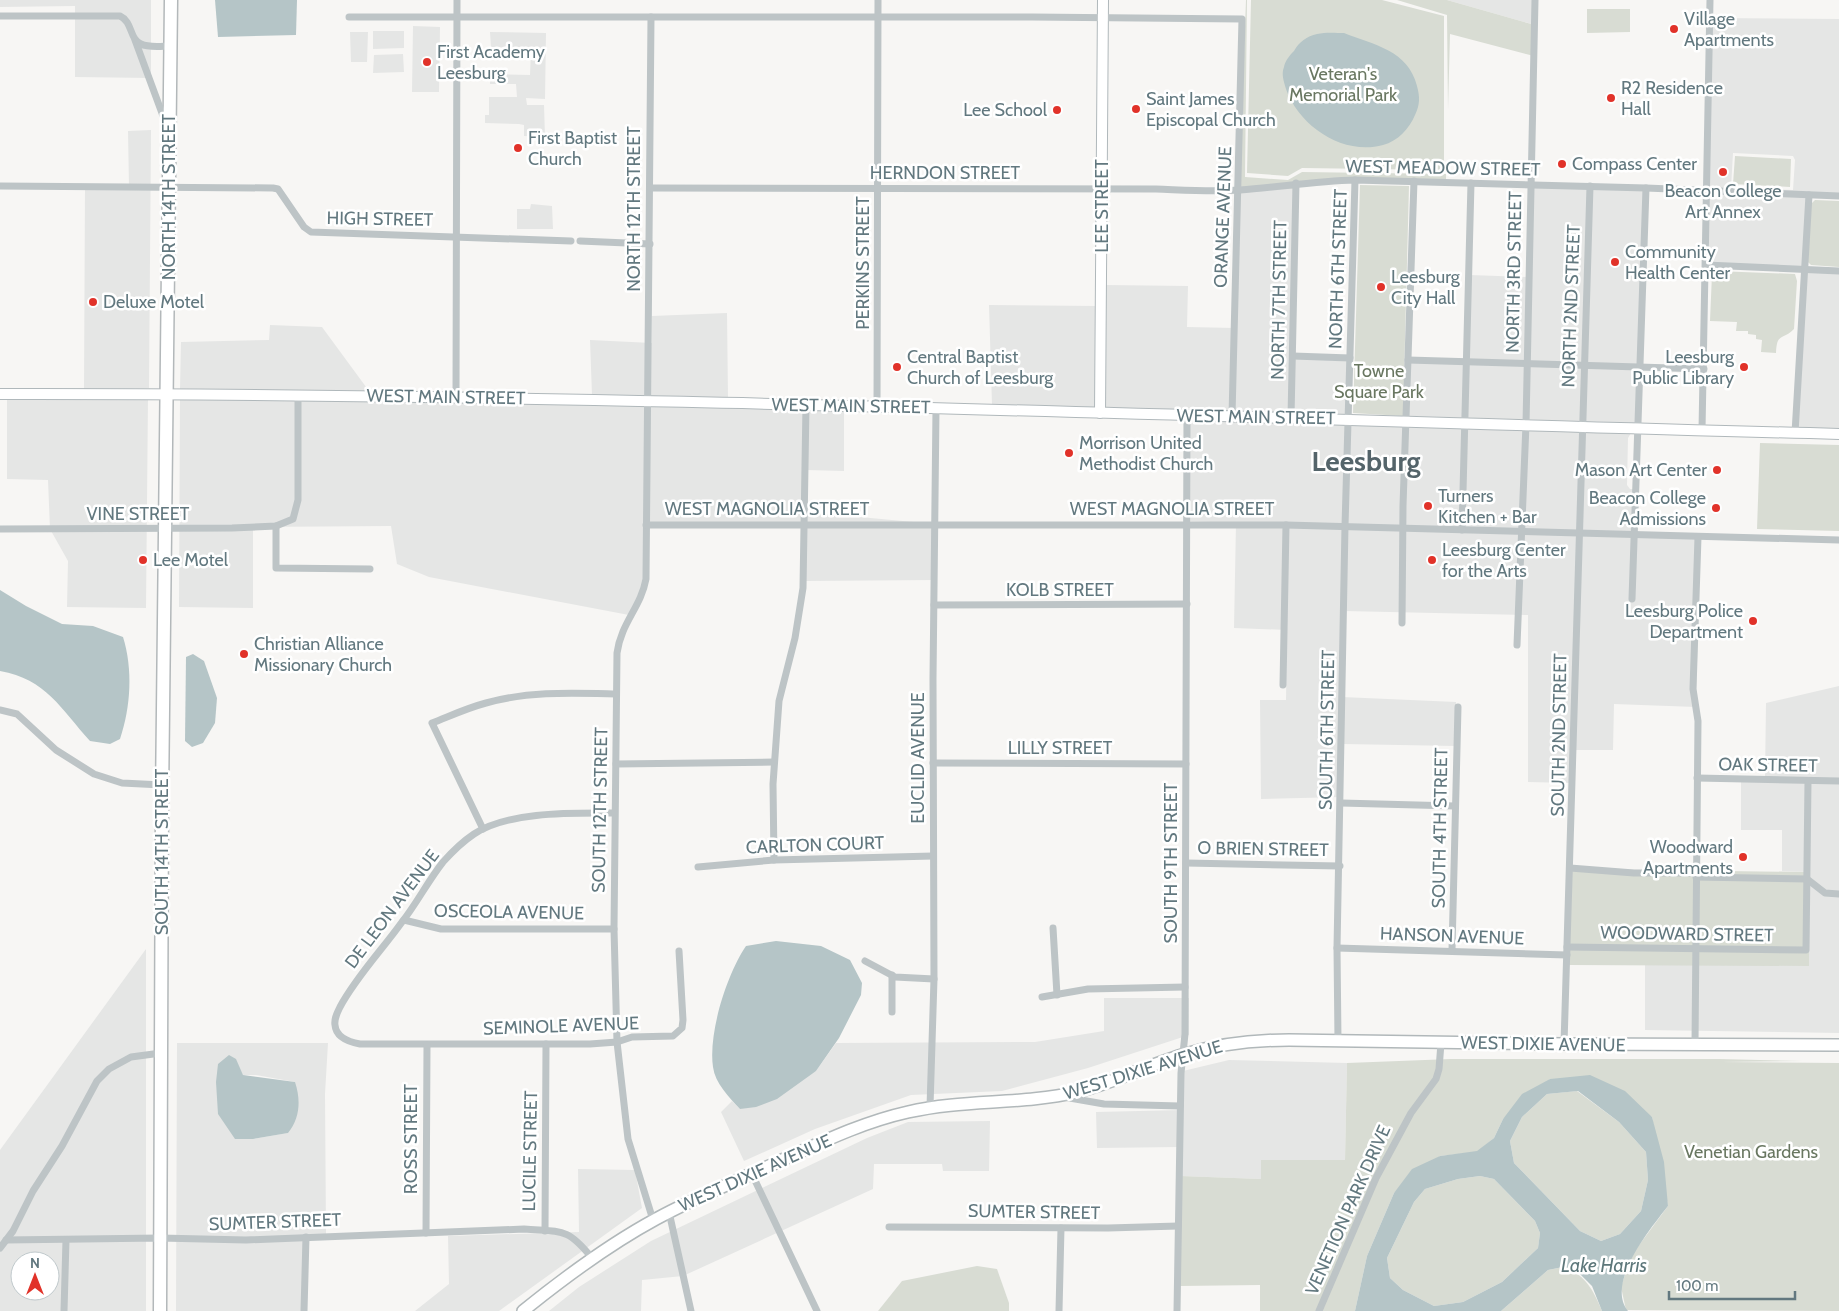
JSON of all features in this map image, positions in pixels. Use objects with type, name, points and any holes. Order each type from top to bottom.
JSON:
[{"type":"highway","name":"NORTH 14TH STREET","points":[[167,393],[171,0]]},
{"type":"highway","name":"SOUTH 14TH STREET","points":[[160,1311],[162,785],[167,393]]},
{"type":"main road","name":"LEE STREET","points":[[1100,413],[1103,0]]},
{"type":"main road","name":"WEST MAIN STREET","points":[[0,394],[167,393],[456,396],[1465,422],[1839,434]]},
{"type":"main road","name":"WEST DIXIE AVENUE","points":[[531,1309],[592,1258],[653,1220],[862,1125],[930,1107],[1019,1101],[1056,1096],[1114,1081],[1183,1055],[1216,1046],[1253,1041],[1839,1045]]},
{"type":"street","points":[[456,396],[458,0]]},
{"type":"street","name":"PERKINS STREET","points":[[877,407],[878,0]]},
{"type":"street","name":"NORTH 3RD STREET","points":[[1517,646],[1528,365],[1535,0]]},
{"type":"street","points":[[1702,430],[1710,0]]},
{"type":"street","points":[[0,16],[120,16],[130,24],[169,133]]},
{"type":"street","points":[[349,17],[1103,19]]},
{"type":"street","name":"NORTH 12TH STREET","points":[[646,401],[651,188],[651,17]]},
{"type":"street","name":"ORANGE AVENUE","points":[[1103,19],[1241,19],[1239,190],[1232,416]]},
{"type":"street","points":[[135,40],[142,44],[170,46]]},
{"type":"street","name":"WEST MEADOW STREET","points":[[1239,190],[1296,183],[1355,180],[1530,184],[1839,196]]},
{"type":"street","name":"NORTH 6TH STREET","points":[[1348,419],[1355,180]]},
{"type":"street","points":[[1402,623],[1403,528],[1408,421],[1408,360],[1414,181]]},
{"type":"street","name":"NORTH 7TH STREET","points":[[1291,418],[1296,183]]},
{"type":"street","points":[[1462,530],[1471,183]]},
{"type":"street","name":"HIGH STREET","points":[[0,186],[273,188],[278,189],[304,227],[311,232],[322,234],[456,236],[571,241]]},
{"type":"street","name":"NORTH 2ND STREET","points":[[1582,426],[1590,186]]},
{"type":"street","name":"HERNDON STREET","points":[[651,188],[1239,190]]},
{"type":"street","points":[[1632,599],[1646,188]]},
{"type":"street","points":[[1795,433],[1803,270],[1809,195]]},
{"type":"street","points":[[580,241],[650,244]]},
{"type":"street","points":[[1706,265],[1839,271]]},
{"type":"street","points":[[1293,356],[1350,358]]},
{"type":"street","points":[[1408,360],[1584,367],[1704,369]]},
{"type":"street","points":[[298,395],[298,500],[293,519],[276,526],[276,568],[370,569]]},
{"type":"street","name":"SOUTH 12TH STREET","points":[[646,401],[646,579],[641,597],[629,615],[619,640],[616,694],[614,929],[617,1042],[628,1139],[653,1220]]},
{"type":"street","points":[[774,860],[774,762],[781,685],[795,638],[802,597],[806,405]]},
{"type":"street","name":"EUCLID AVENUE","points":[[930,1107],[934,979],[933,763],[936,409]]},
{"type":"street","name":"SOUTH 9TH STREET","points":[[1177,1311],[1180,1106],[1185,987],[1187,415]]},
{"type":"street","name":"SOUTH 6TH STREET","points":[[1338,1041],[1337,948],[1348,419]]},
{"type":"street","name":"SOUTH 2ND STREET","points":[[1564,1044],[1582,426]]},
{"type":"street","name":"WEST MAGNOLIA STREET","points":[[646,525],[934,523],[1286,524],[1579,534],[1839,540]]},
{"type":"street","points":[[1283,685],[1286,524]]},
{"type":"street","name":"VINE STREET","points":[[0,529],[165,529],[276,526]]},
{"type":"street","points":[[1695,1044],[1698,721],[1693,689],[1698,537]]},
{"type":"street","name":"KOLB STREET","points":[[934,606],[1187,604]]},
{"type":"street","points":[[483,829],[432,723],[469,708],[505,698],[545,693],[616,694]]},
{"type":"street","name":"SOUTH 4TH STREET","points":[[1452,950],[1458,707]]},
{"type":"street","points":[[0,710],[16,714],[56,750],[94,774],[122,782],[162,785]]},
{"type":"street","points":[[616,764],[774,762]]},
{"type":"street","name":"LILLY STREET","points":[[933,763],[1186,764]]},
{"type":"street","name":"OAK STREET","points":[[1697,778],[1839,781]]},
{"type":"street","points":[[1807,878],[1808,781]]},
{"type":"street","points":[[1341,804],[1455,806]]},
{"type":"street","name":"DE LEON AVENUE","points":[[361,1044],[345,1040],[338,1035],[335,1024],[336,1017],[353,986],[404,920],[445,860],[460,845],[483,829],[554,813],[614,813]]},
{"type":"street","name":"CARLTON COURT","points":[[698,867],[774,860],[933,856]]},
{"type":"street","name":"O BRIEN STREET","points":[[1186,862],[1340,866]]},
{"type":"street","points":[[1570,868],[1634,873],[1807,878],[1825,893],[1839,894]]},
{"type":"street","name":"WOODWARD STREET","points":[[1567,951],[1658,947],[1696,950],[1806,950],[1807,878]]},
{"type":"street","name":"OSCEOLA AVENUE","points":[[404,920],[427,927],[454,930],[494,928],[614,929]]},
{"type":"street","points":[[1053,928],[1057,995]]},
{"type":"street","name":"HANSON AVENUE","points":[[1337,948],[1567,951]]},
{"type":"street","name":"SEMINOLE AVENUE","points":[[361,1044],[546,1044],[617,1042],[623,1038],[662,1038],[679,1033],[683,1020],[679,952]]},
{"type":"street","points":[[866,961],[892,975],[934,979]]},
{"type":"street","points":[[892,975],[892,1012]]},
{"type":"street","points":[[1042,997],[1088,990],[1185,987]]},
{"type":"street","name":"VENETION PARK DRIVE","points":[[1319,1311],[1353,1228],[1388,1154],[1411,1113],[1436,1079],[1439,1069],[1441,1042]]},
{"type":"street","name":"LUCILE STREET","points":[[546,1044],[544,1231],[572,1236],[592,1258]]},
{"type":"street","name":"ROSS STREET","points":[[426,1233],[427,1045]]},
{"type":"street","points":[[0,1248],[97,1081],[109,1070],[131,1056],[161,1053]]},
{"type":"street","points":[[1056,1096],[1104,1104],[1180,1106]]},
{"type":"street","points":[[752,1174],[817,1311]]},
{"type":"street","points":[[669,1212],[691,1311]]},
{"type":"street","name":"SUMTER STREET","points":[[889,1227],[1061,1228],[1178,1226]]},
{"type":"street","points":[[1059,1311],[1061,1228]]},
{"type":"street","name":"SUMTER STREET","points":[[6,1240],[160,1238],[246,1240],[512,1229],[544,1231]]},
{"type":"street","points":[[304,1311],[306,1237]]},
{"type":"street","points":[[64,1311],[66,1240]]},
{"type":"shaded area","points":[[0,0],[151,0],[151,78],[75,77],[75,6],[0,7]]},
{"type":"shaded area","points":[[1447,0],[1535,0],[1535,25],[1528,23]]},
{"type":"shaded area","points":[[1709,18],[1839,19],[1839,197],[1810,198],[1808,268],[1839,271],[1839,429],[1796,428],[1804,270],[1709,265]],"holes":[[[1733,153],[1793,156],[1795,160],[1793,190],[1731,188]]]},
{"type":"shaded area","points":[[413,26],[440,27],[439,92],[412,92]]},
{"type":"shaded area","points":[[373,31],[404,31],[404,48],[373,49]]},
{"type":"shaded area","points":[[350,32],[368,32],[367,62],[351,62]]},
{"type":"shaded area","points":[[490,32],[546,33],[545,99],[526,98],[527,105],[544,105],[545,137],[524,136],[524,125],[485,123],[485,115],[489,115],[489,97],[517,97],[516,84],[490,84],[490,74],[530,75],[531,48],[491,47]]},
{"type":"shaded area","points":[[403,54],[404,72],[373,73],[374,55]]},
{"type":"shaded area","points":[[151,130],[149,388],[84,389],[85,187],[129,187],[128,131]]},
{"type":"shaded area","points":[[1530,185],[1645,187],[1639,423],[1408,416],[1409,360],[1467,361],[1470,275],[1529,277]]},
{"type":"shaded area","points":[[1239,188],[1296,189],[1295,354],[1348,357],[1348,414],[1105,408],[1106,285],[1188,286],[1187,327],[1235,328]]},
{"type":"shaded area","points":[[531,204],[552,206],[553,229],[517,229],[517,209],[530,209]]},
{"type":"shaded area","points":[[989,305],[1097,306],[1096,408],[992,405]]},
{"type":"shaded area","points":[[727,313],[728,398],[592,395],[590,340],[652,343],[652,316]]},
{"type":"shaded area","points":[[270,325],[322,327],[369,391],[180,389],[181,342],[269,340]]},
{"type":"shaded area","points":[[7,398],[148,398],[146,608],[67,607],[68,561],[50,529],[48,480],[7,479]]},
{"type":"shaded area","points":[[180,398],[415,400],[844,411],[844,471],[806,470],[806,512],[935,524],[935,580],[806,581],[806,525],[647,524],[645,587],[629,615],[429,577],[397,564],[391,526],[253,527],[253,608],[179,607]]},
{"type":"shaded area","points":[[1186,420],[1631,433],[1628,438],[1627,485],[1630,489],[1637,489],[1637,532],[1700,535],[1696,707],[1614,704],[1613,750],[1572,750],[1571,783],[1528,782],[1528,615],[1344,611],[1342,697],[1456,702],[1456,746],[1343,744],[1342,797],[1261,799],[1260,700],[1286,700],[1287,630],[1234,628],[1236,523],[1185,521]]},
{"type":"shaded area","points":[[1839,686],[1839,1033],[1645,1030],[1645,965],[1809,965],[1809,872],[1782,871],[1782,830],[1741,830],[1741,777],[1765,777],[1766,703]]},
{"type":"shaded area","points":[[146,949],[146,1311],[0,1311],[0,1150]]},
{"type":"shaded area","points":[[1104,998],[1189,998],[1189,1035],[1088,1068],[1002,1091],[911,1095],[815,1129],[744,1161],[721,1112],[732,1101],[740,1109],[816,1071],[836,1043],[1035,1042],[1104,1031]]},
{"type":"shaded area","points":[[177,1043],[328,1043],[325,1094],[326,1234],[306,1234],[307,1311],[176,1311]],"holes":[[[239,1068],[243,1075],[256,1075],[295,1082],[288,1133],[253,1139]]]},
{"type":"shaded area","points":[[1229,1060],[1347,1063],[1345,1160],[1261,1160],[1261,1179],[1181,1176],[1179,1147],[1097,1148],[1096,1112],[1182,1110],[1183,1071]]},
{"type":"shaded area","points":[[990,1121],[989,1171],[943,1171],[942,1164],[874,1164],[873,1189],[683,1276],[642,1280],[641,1311],[549,1311],[579,1287],[651,1241],[867,1138],[908,1122]]},
{"type":"shaded area","points":[[578,1169],[635,1170],[642,1208],[499,1311],[415,1311],[449,1284],[448,1236],[579,1232]]},
{"type":"green space","points":[[1246,0],[1245,177],[1288,180],[1302,172],[1446,174],[1446,181],[1306,181],[1296,189],[1239,188]]},
{"type":"green space","name":"Veteran's Memorial Park","points":[[1251,0],[1382,0],[1444,16],[1444,170],[1302,168],[1288,176],[1247,173]]},
{"type":"green space","points":[[1397,0],[1447,0],[1535,25],[1534,56],[1450,34],[1448,110],[1447,15]]},
{"type":"green space","points":[[1587,9],[1630,9],[1630,32],[1587,33]]},
{"type":"green space","points":[[1735,156],[1791,159],[1790,187],[1733,184]]},
{"type":"green space","name":"Towne Square Park","points":[[1360,185],[1409,186],[1403,416],[1353,413]]},
{"type":"green space","points":[[1815,200],[1839,201],[1839,267],[1811,265],[1808,262],[1811,204]]},
{"type":"green space","points":[[1716,271],[1795,274],[1797,281],[1794,329],[1779,339],[1776,353],[1761,352],[1762,340],[1756,339],[1756,335],[1748,334],[1748,331],[1736,331],[1737,322],[1710,321],[1712,274]]},
{"type":"green space","points":[[1760,443],[1839,445],[1839,531],[1757,529]]},
{"type":"green space","points":[[1570,869],[1809,872],[1809,966],[1569,965]]},
{"type":"green space","name":"Venetian Gardens","points":[[1451,1059],[1719,1059],[1803,1061],[1721,1062],[1839,1063],[1839,1311],[1626,1310],[1621,1287],[1631,1256],[1668,1206],[1652,1117],[1550,1079],[1503,1119],[1494,1138],[1477,1152],[1440,1156],[1394,1193],[1367,1256],[1355,1311],[1260,1311],[1260,1285],[1180,1286],[1181,1176],[1261,1179],[1261,1160],[1345,1160],[1347,1063]]},
{"type":"green space","name":"Venetian Gardens","points":[[1577,1091],[1619,1122],[1646,1152],[1648,1180],[1641,1211],[1620,1234],[1601,1241],[1580,1231],[1514,1163],[1510,1141],[1522,1117],[1547,1094]]},
{"type":"green space","points":[[1480,1176],[1494,1179],[1535,1221],[1540,1233],[1538,1248],[1502,1282],[1463,1302],[1434,1306],[1403,1290],[1390,1278],[1387,1258],[1414,1202],[1425,1189],[1458,1179]]},
{"type":"green space","points":[[977,1266],[997,1269],[1009,1303],[1009,1311],[878,1311],[902,1281]]},
{"type":"green space","points":[[1563,1267],[1578,1274],[1588,1284],[1602,1311],[1501,1311],[1548,1270]]},
{"type":"water","points":[[215,0],[297,0],[296,35],[218,37]]},
{"type":"water","points":[[1344,33],[1388,50],[1406,64],[1413,74],[1419,94],[1417,111],[1406,130],[1383,145],[1353,146],[1338,142],[1324,135],[1301,115],[1286,89],[1283,70],[1288,58],[1301,42],[1317,34]]},
{"type":"water","points":[[0,590],[26,606],[62,624],[93,626],[123,637],[128,662],[129,688],[127,714],[120,739],[110,744],[90,741],[61,707],[41,688],[16,675],[0,671]]},
{"type":"water","points":[[193,654],[204,661],[217,698],[215,723],[203,743],[192,747],[185,741],[186,657]]},
{"type":"water","points":[[776,941],[821,946],[850,960],[862,983],[861,995],[839,1038],[816,1071],[777,1099],[756,1107],[740,1109],[723,1090],[714,1073],[712,1053],[716,1021],[732,972],[746,946]]},
{"type":"water","points":[[229,1055],[236,1059],[243,1075],[295,1082],[299,1102],[295,1121],[288,1133],[253,1139],[235,1139],[218,1114],[216,1082],[218,1064]]},
{"type":"water","name":"Lake Harris","points":[[1590,1075],[1625,1091],[1652,1117],[1664,1162],[1668,1206],[1651,1228],[1626,1271],[1622,1286],[1622,1299],[1628,1311],[1602,1311],[1592,1286],[1577,1271],[1563,1267],[1548,1270],[1501,1311],[1355,1311],[1367,1256],[1394,1193],[1412,1169],[1440,1156],[1477,1151],[1494,1138],[1503,1119],[1522,1094],[1550,1079]],"holes":[[[1578,1091],[1619,1122],[1646,1152],[1648,1180],[1641,1211],[1620,1234],[1601,1241],[1580,1231],[1514,1163],[1510,1141],[1522,1117],[1547,1094]],[[1480,1176],[1494,1179],[1535,1221],[1540,1233],[1538,1248],[1502,1282],[1463,1302],[1434,1306],[1403,1290],[1390,1278],[1387,1258],[1414,1202],[1425,1189],[1458,1179]]]},
{"type":"place","name":"Village Apartments","points":[[1674,29]]},
{"type":"place","name":"First Academy Leesburg","points":[[427,62]]},
{"type":"place","name":"R2 Residence Hall","points":[[1611,98]]},
{"type":"place","name":"Saint James Episcopal Church","points":[[1136,109]]},
{"type":"place","name":"Lee School","points":[[1057,110]]},
{"type":"place","name":"First Baptist Church","points":[[518,148]]},
{"type":"place","name":"Compass Center","points":[[1562,164]]},
{"type":"place","name":"Beacon College Art Annex","points":[[1723,172]]},
{"type":"place","name":"Community Health Center","points":[[1615,262]]},
{"type":"place","name":"Leesburg City Hall","points":[[1381,287]]},
{"type":"place","name":"Deluxe Motel","points":[[93,302]]},
{"type":"place","name":"Central Baptist Church of Leesburg","points":[[897,367]]},
{"type":"place","name":"Leesburg Public Library","points":[[1744,367]]},
{"type":"place","name":"Morrison United Methodist Church","points":[[1069,453]]},
{"type":"place","name":"Mason Art Center","points":[[1717,470]]},
{"type":"place","name":"Turners Kitchen + Bar","points":[[1428,506]]},
{"type":"place","name":"Beacon College Admissions","points":[[1716,508]]},
{"type":"place","name":"Lee Motel","points":[[143,560]]},
{"type":"place","name":"Leesburg Center for the Arts","points":[[1432,560]]},
{"type":"place","name":"Leesburg Police Department","points":[[1753,621]]},
{"type":"place","name":"Christian Alliance Missionary Church","points":[[244,654]]},
{"type":"place","name":"Woodward Apartments","points":[[1743,857]]},
{"type":"district","name":"Leesburg","points":[[1366,461]]}]
